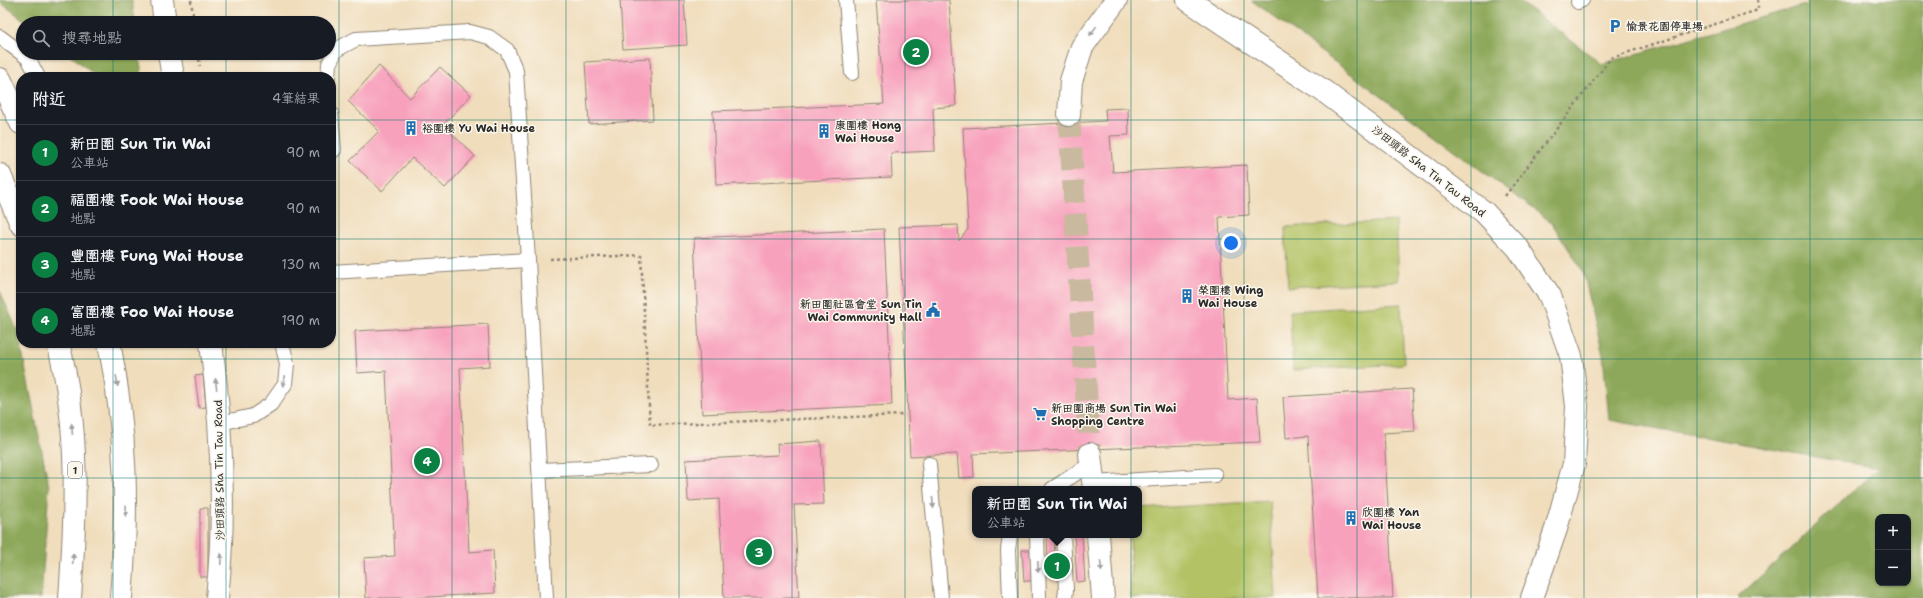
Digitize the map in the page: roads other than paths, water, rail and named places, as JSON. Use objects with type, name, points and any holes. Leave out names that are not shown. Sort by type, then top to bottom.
[{"type":"main road","points":[[162,0],[164,16]]},
{"type":"main road","points":[[1069,115],[1071,81],[1082,47],[1116,0]]},
{"type":"main road","name":"沙田頭路 Sha Tin Tau Road","points":[[1188,0],[1325,92],[1484,212],[1518,248],[1550,296],[1571,356],[1577,406],[1574,464],[1556,529],[1532,598]]},
{"type":"main road","points":[[170,60],[172,72]]},
{"type":"main road","points":[[0,79],[16,113]]},
{"type":"main road","points":[[0,175],[16,212]]},
{"type":"main road","name":"1","points":[[59,348],[71,414],[75,467],[75,515],[70,598]]},
{"type":"main road","points":[[111,348],[125,457],[126,502],[121,598]]},
{"type":"main road","name":"沙田頭路 Sha Tin Tau Road","points":[[212,348],[220,423],[222,516],[221,561],[217,598]]},
{"type":"main road","points":[[1098,538],[1103,598]]},
{"type":"lane","points":[[846,0],[852,73]]},
{"type":"lane","points":[[336,50],[356,39],[470,32],[489,37],[507,50],[516,71],[540,470],[546,598]]},
{"type":"lane","points":[[0,37],[16,49]]},
{"type":"lane","points":[[29,60],[35,72]]},
{"type":"lane","points":[[328,72],[331,60]]},
{"type":"lane","points":[[336,272],[528,260]]},
{"type":"lane","points":[[220,423],[253,416],[271,404],[285,384],[287,364],[283,348]]},
{"type":"lane","points":[[930,464],[941,598]]},
{"type":"lane","points":[[540,470],[651,465]]},
{"type":"lane","points":[[1059,486],[1093,472],[1216,475]]},
{"type":"lane","points":[[1010,538],[1008,550],[1010,598]]},
{"type":"lane","points":[[1037,538],[1039,598]]},
{"type":"lane","points":[[1063,538],[1066,590],[1065,598]]},
{"type":"tunnel","points":[[1069,115],[1090,454]]},
{"type":"place","name":"愉景花園停車場","points":[[1615,26]]},
{"type":"place","name":"福圍樓 Fook Wai House","points":[[916,52]]},
{"type":"place","name":"裕圍樓 Yu Wai House","points":[[411,128]]},
{"type":"place","name":"康圍樓 Hong Wai House","points":[[824,131]]},
{"type":"place","name":"榮圍樓 Wing Wai House","points":[[1187,296]]},
{"type":"place","name":"新田圍社區會堂 Sun Tin Wai Community Hall","points":[[933,310]]},
{"type":"place","name":"新田圍商場 Sun Tin Wai Shopping Centre","points":[[1040,414]]},
{"type":"place","name":"富圍樓 Foo Wai House","points":[[427,461]]},
{"type":"place","name":"欣圍樓 Yan Wai House","points":[[1351,518]]},
{"type":"place","name":"豐圍樓 Fung Wai House","points":[[759,552]]},
{"type":"place","name":"新田圍 Sun Tin Wai","points":[[1057,566]]}]
